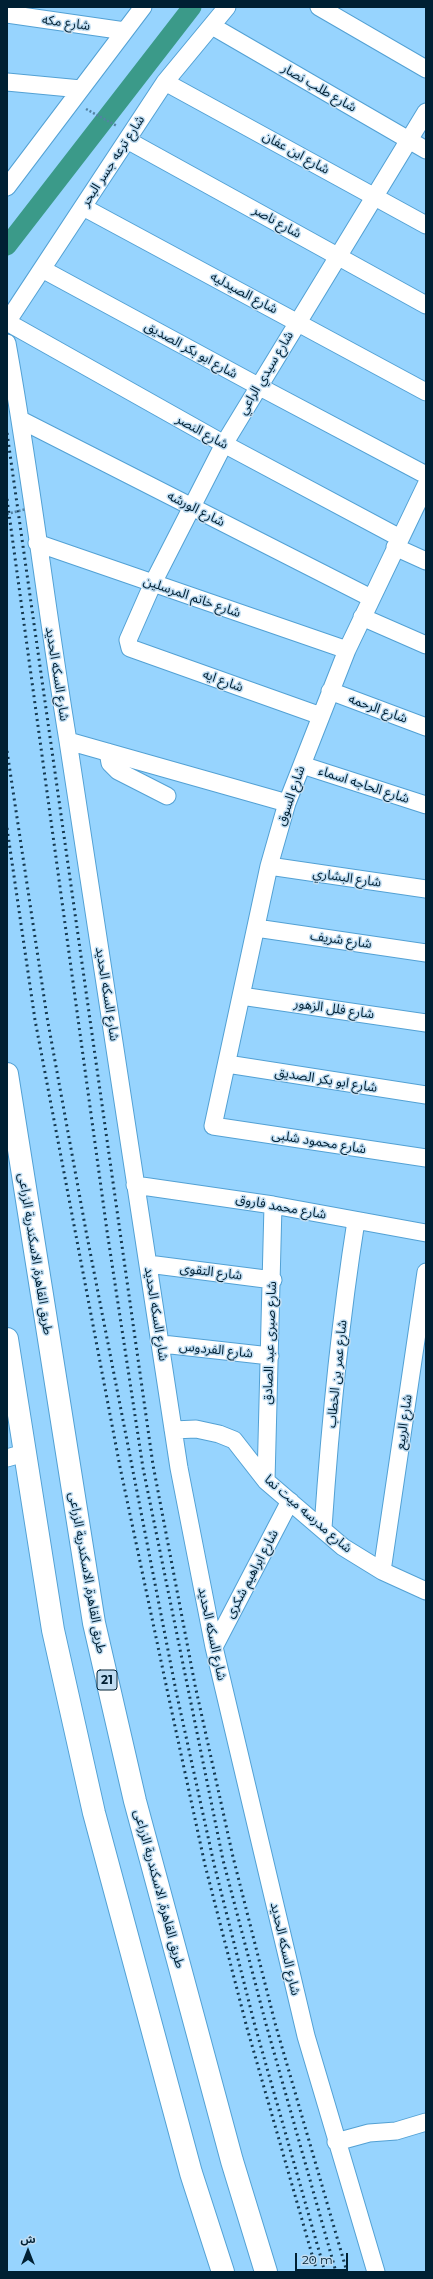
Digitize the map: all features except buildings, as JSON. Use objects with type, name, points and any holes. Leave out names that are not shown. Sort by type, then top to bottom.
[{"type":"highway","name":"طريق القاهرة, الاسكندرية الزراعى","points":[[7,1074],[94,1623],[135,1801],[232,2161],[266,2272]]},
{"type":"highway","points":[[8,1346],[16,1456],[94,1813],[191,2173],[222,2272]]},
{"type":"street","points":[[7,187],[143,7]]},
{"type":"street","name":"شارع ترعه جسر البحر","points":[[7,322],[165,82],[227,7]]},
{"type":"street","points":[[319,7],[426,69]]},
{"type":"street","name":"شارع مكه","points":[[7,14],[124,31]]},
{"type":"street","name":"شارع طلب نصار","points":[[212,26],[426,150]]},
{"type":"street","points":[[7,82],[81,89]]},
{"type":"street","name":"شارع ابن عفان","points":[[165,82],[426,225]]},
{"type":"street","name":"شارع سيدي الراعي","points":[[127,644],[153,583],[224,444],[373,196],[426,112]]},
{"type":"street","name":"شارع ناصر","points":[[127,140],[426,305]]},
{"type":"street","name":"شارع الصيدليه","points":[[83,207],[297,321],[426,392]]},
{"type":"street","name":"شارع ابو بكر الصديق","points":[[42,269],[258,386],[426,474]]},
{"type":"street","name":"شارع النصر","points":[[7,322],[398,542],[426,561]]},
{"type":"street","name":"شارع السكه الحديد","points":[[7,342],[21,420],[37,543],[135,1185],[162,1344],[173,1430],[214,1648],[306,2036],[336,2142],[376,2272]]},
{"type":"street","name":"شارع الورشه","points":[[21,420],[371,598]]},
{"type":"street","name":"شارع السوق","points":[[213,1126],[269,866],[287,803],[347,650],[426,485]]},
{"type":"street","name":"شارع خاتم المرسلين","points":[[37,543],[347,650]]},
{"type":"street","points":[[362,617],[426,645]]},
{"type":"street","name":"شارع ايه","points":[[127,644],[130,648],[321,716]]},
{"type":"street","name":"شارع الرحمه","points":[[330,691],[426,727]]},
{"type":"street","points":[[68,741],[287,803]]},
{"type":"street","points":[[108,752],[110,763],[118,771],[168,796]]},
{"type":"street","name":"شارع الحاجه اسماء","points":[[302,765],[426,805]]},
{"type":"street","name":"شارع البشاري","points":[[269,866],[426,889]]},
{"type":"street","name":"شارع شريف","points":[[256,928],[426,953]]},
{"type":"street","name":"شارع فلل الزهور","points":[[242,996],[426,1022]]},
{"type":"street","name":"شارع ابو بكر الصديق","points":[[227,1064],[426,1095]]},
{"type":"street","name":"شارع محمود شلبى","points":[[213,1126],[426,1158]]},
{"type":"street","name":"شارع محمد فاروق","points":[[135,1185],[273,1205],[426,1233]]},
{"type":"street","name":"شارع صبرى عبد الصادق","points":[[266,1481],[273,1280],[273,1205]]},
{"type":"street","name":"شارع عمر بن الخطاب","points":[[323,1528],[328,1462],[346,1290],[356,1220]]},
{"type":"street","name":"شارع التقوى","points":[[148,1264],[273,1280]]},
{"type":"street","name":"شارع الربيع","points":[[382,1572],[426,1272]]},
{"type":"street","name":"شارع الفردوس","points":[[162,1344],[270,1356]]},
{"type":"street","name":"شارع مدرسه ميت نما","points":[[173,1430],[196,1429],[219,1434],[234,1440],[266,1481],[323,1528],[343,1547],[382,1572],[426,1591]]},
{"type":"street","name":"شارع ابراهيم شكرى","points":[[214,1648],[290,1501]]},
{"type":"street","points":[[336,2142],[369,2133],[396,2131],[426,2122]]},
{"type":"path","points":[[84,108],[114,124]]},
{"type":"path","points":[[7,514],[26,509]]},
{"type":"waterway","points":[[7,246],[192,7]]},
{"type":"railway","points":[[7,433],[153,1465],[195,1685],[233,1857],[275,2023],[347,2272]]},
{"type":"railway","points":[[7,499],[107,1231],[143,1468],[223,1860],[266,2024],[336,2272]]},
{"type":"railway","points":[[7,751],[47,1017],[86,1231],[176,1691],[214,1864],[255,2026],[325,2272]]},
{"type":"railway","points":[[7,828],[35,1020],[120,1467],[168,1694],[205,1865],[247,2028],[317,2272]]}]
